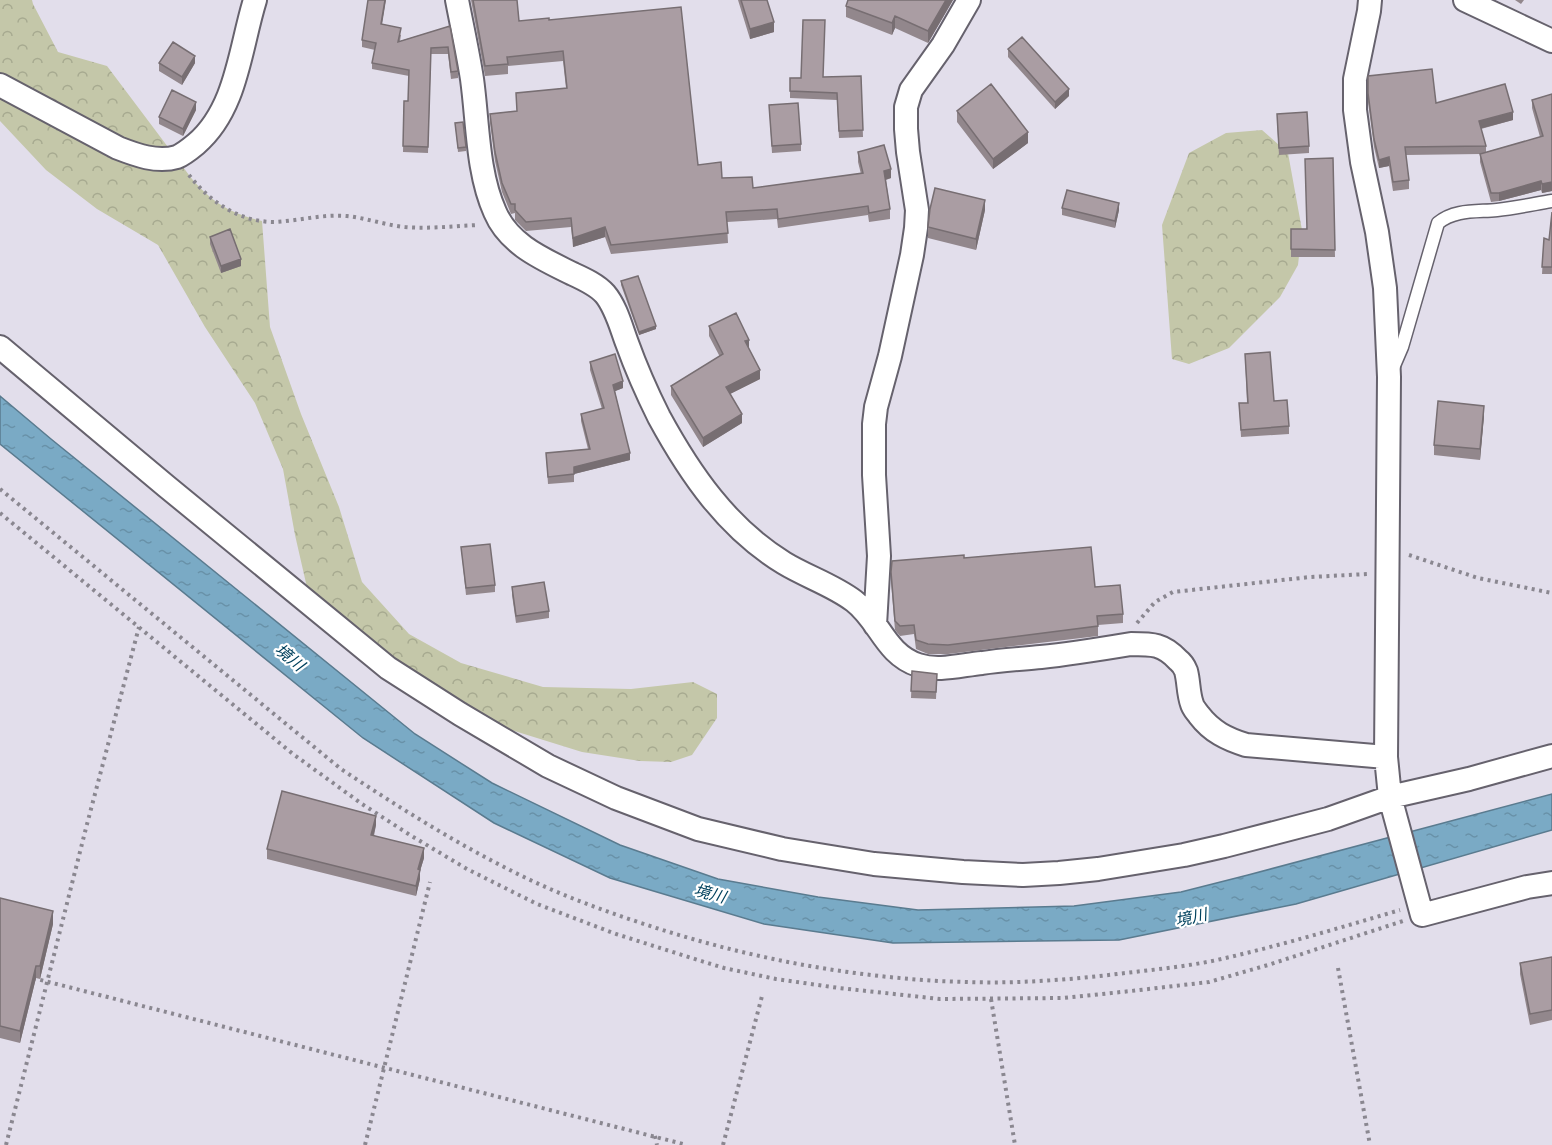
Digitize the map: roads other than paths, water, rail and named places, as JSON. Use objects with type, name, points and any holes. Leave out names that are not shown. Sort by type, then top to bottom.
[{"type":"street","points":[[0,85],[118,148],[138,156],[155,159],[175,157],[186,153],[206,135],[228,98],[255,0]]},
{"type":"street","points":[[457,0],[472,78],[480,153],[486,184],[496,215],[512,237],[532,254],[579,276],[605,294],[613,307],[651,401],[674,444],[699,483],[725,515],[767,552],[857,603],[884,635],[893,650],[905,660],[921,666],[956,667],[1131,644],[1146,644],[1164,648],[1183,665],[1192,705],[1214,731],[1229,739],[1246,745],[1386,757]]},
{"type":"street","points":[[875,625],[879,556],[874,475],[875,415],[912,255],[916,228],[917,210],[908,152],[906,107],[910,90],[943,45],[969,0]]},
{"type":"street","points":[[1370,0],[1355,79],[1355,110],[1385,288],[1389,377],[1386,757],[1392,802],[1420,907],[1552,883]]},
{"type":"street","points":[[1465,0],[1552,41]]},
{"type":"street","points":[[0,347],[388,668],[548,766],[616,798],[698,829],[782,849],[874,864],[1023,875],[1098,868],[1184,855],[1392,802],[1552,756]]},
{"type":"lane","points":[[1389,377],[1402,346],[1423,281],[1438,222],[1446,216],[1552,201]]},
{"type":"water","name":"境川","points":[[0,396],[415,734],[492,783],[620,845],[718,879],[818,897],[918,910],[1074,906],[1181,892],[1552,794],[1552,830],[1296,904],[1119,940],[893,943],[764,924],[610,878],[494,823],[363,738],[0,444]]}]
